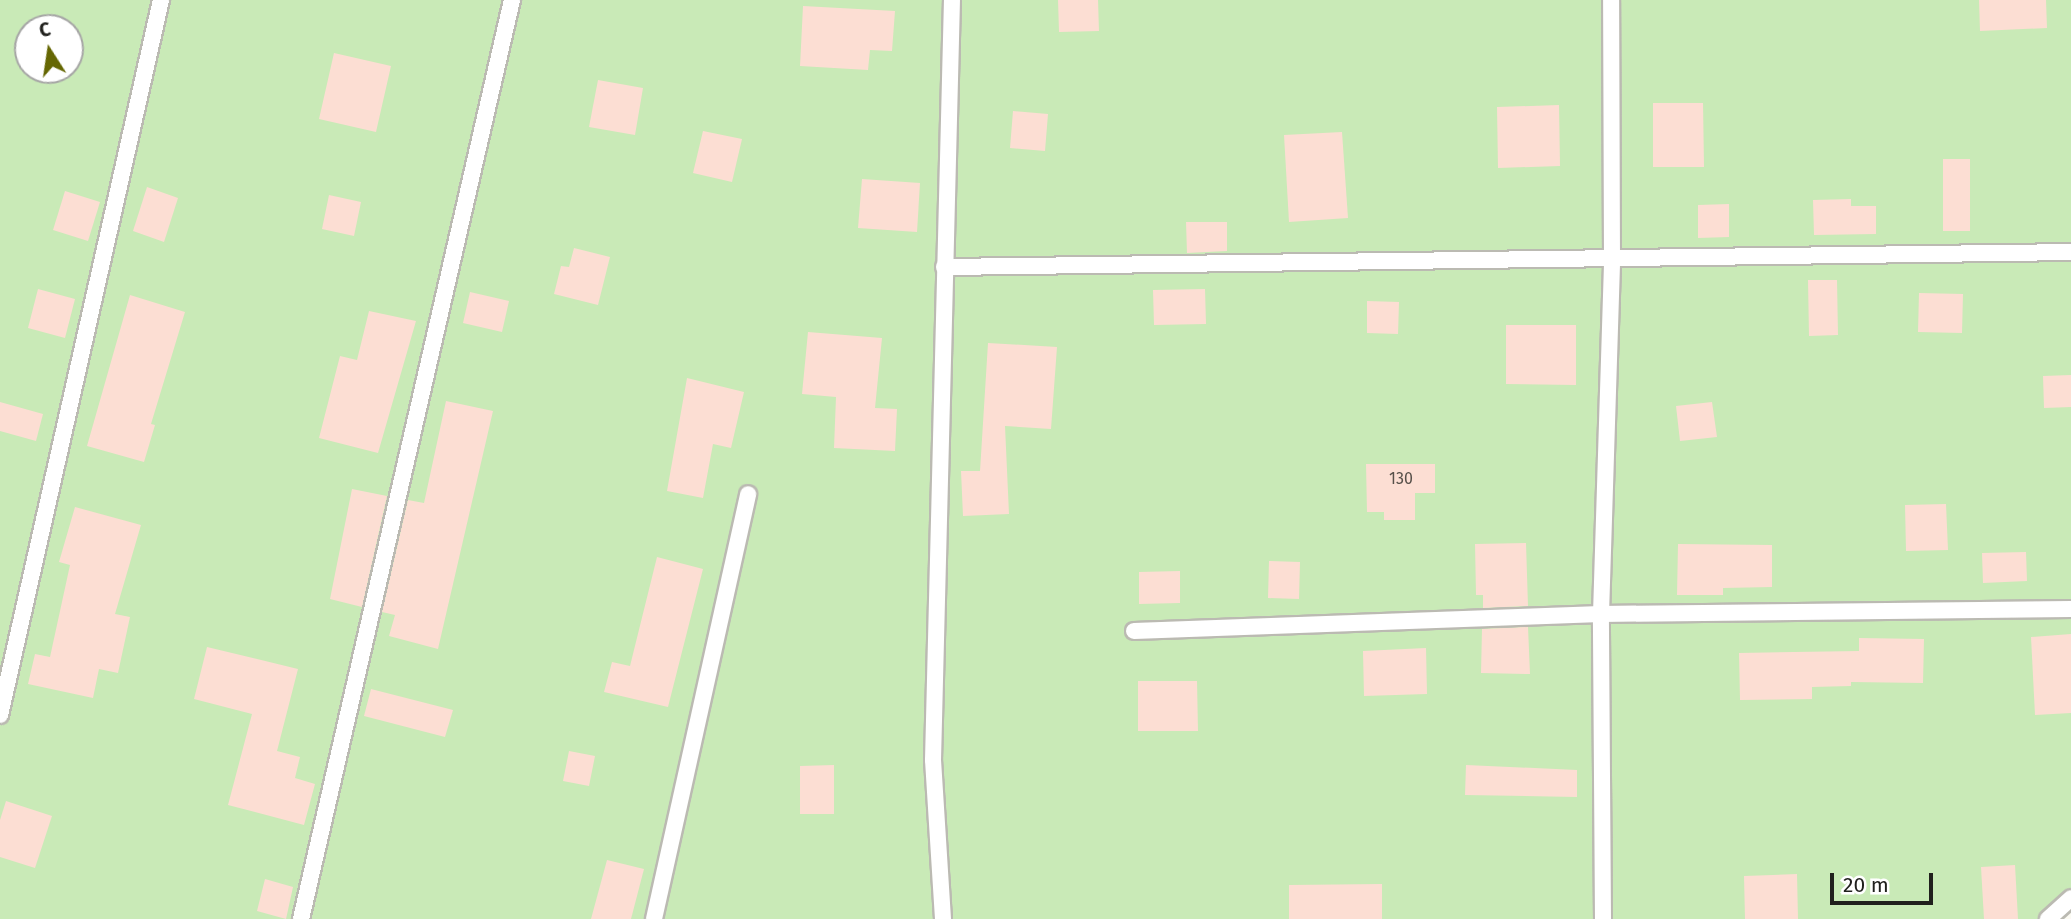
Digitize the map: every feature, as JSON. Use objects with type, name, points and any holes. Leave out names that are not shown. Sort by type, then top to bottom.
[{"type":"lane","points":[[0,715],[161,0]]},
{"type":"lane","points":[[301,919],[512,0]]},
{"type":"lane","points":[[943,919],[933,760],[952,0]]},
{"type":"lane","points":[[1603,919],[1601,614],[1612,259],[1611,0]]},
{"type":"lane","points":[[944,267],[2071,252]]},
{"type":"lane","points":[[654,919],[748,494]]},
{"type":"lane","points":[[1134,631],[1601,614],[2071,609]]},
{"type":"lane","points":[[2048,919],[2071,898]]},
{"type":"green space","points":[[0,0],[2071,0],[2071,900],[2048,919],[0,919]]},
{"type":"building","points":[[1058,0],[1098,0],[1099,31],[1059,32]]},
{"type":"building","points":[[1979,0],[2046,0],[2047,28],[1980,31]]},
{"type":"building","points":[[803,6],[895,11],[892,51],[870,50],[868,70],[800,66]]},
{"type":"building","points":[[334,53],[391,66],[376,132],[319,119]]},
{"type":"building","points":[[598,80],[643,88],[635,135],[589,127]]},
{"type":"building","points":[[1653,103],[1703,103],[1704,167],[1653,167]]},
{"type":"building","points":[[1559,105],[1560,166],[1498,168],[1497,107]]},
{"type":"building","points":[[1013,111],[1048,114],[1045,151],[1010,148]]},
{"type":"building","points":[[703,131],[742,139],[732,182],[693,173]]},
{"type":"building","points":[[1342,132],[1348,218],[1289,222],[1284,135]]},
{"type":"building","points":[[1943,159],[1970,159],[1970,231],[1943,231]]},
{"type":"building","points":[[862,179],[920,183],[917,232],[858,228]]},
{"type":"building","points":[[147,187],[178,198],[164,242],[133,231]]},
{"type":"building","points":[[65,191],[100,202],[88,241],[53,230]]},
{"type":"building","points":[[329,195],[361,202],[354,236],[322,229]]},
{"type":"building","points":[[1851,199],[1851,206],[1876,206],[1876,234],[1814,235],[1813,200]]},
{"type":"building","points":[[1729,204],[1729,237],[1698,238],[1698,205]]},
{"type":"building","points":[[1186,222],[1227,222],[1227,251],[1187,253]]},
{"type":"building","points":[[574,248],[610,257],[598,305],[554,294],[561,266],[569,267]]},
{"type":"building","points":[[1808,280],[1837,280],[1838,335],[1809,336]]},
{"type":"building","points":[[38,289],[75,299],[65,338],[28,328]]},
{"type":"building","points":[[1205,289],[1206,324],[1154,325],[1153,290]]},
{"type":"building","points":[[470,292],[509,301],[502,332],[463,323]]},
{"type":"building","points":[[1919,293],[1963,294],[1962,333],[1918,332]]},
{"type":"building","points":[[130,295],[185,312],[151,424],[155,425],[144,462],[87,446]]},
{"type":"building","points":[[1367,301],[1399,302],[1398,334],[1367,333]]},
{"type":"building","points":[[369,311],[416,321],[378,453],[319,438],[340,356],[357,360]]},
{"type":"building","points":[[1506,325],[1576,325],[1576,385],[1506,384]]},
{"type":"building","points":[[808,332],[882,338],[875,408],[897,409],[895,451],[834,448],[836,397],[802,394]]},
{"type":"building","points":[[988,343],[1057,347],[1051,429],[1005,426],[1009,514],[963,516],[961,471],[980,471]]},
{"type":"building","points":[[2071,375],[2071,407],[2044,408],[2043,376]]},
{"type":"building","points":[[687,378],[744,392],[731,448],[713,444],[703,498],[667,491]]},
{"type":"building","points":[[446,401],[493,411],[438,649],[389,636],[395,615],[382,612],[408,500],[424,503]]},
{"type":"building","points":[[0,402],[43,414],[36,441],[0,431]]},
{"type":"building","points":[[1712,402],[1717,437],[1680,441],[1676,406]]},
{"type":"building","points":[[1366,464],[1435,464],[1435,493],[1415,493],[1415,520],[1384,520],[1384,512],[1367,512]]},
{"type":"building","points":[[352,489],[387,496],[362,607],[330,599]]},
{"type":"building","points":[[1946,504],[1948,550],[1906,551],[1905,505]]},
{"type":"building","points":[[75,507],[141,525],[115,614],[130,617],[118,673],[99,669],[93,698],[28,684],[35,654],[50,657],[70,565],[59,562]]},
{"type":"building","points":[[1526,543],[1528,606],[1483,608],[1483,595],[1476,595],[1475,544]]},
{"type":"building","points":[[1678,544],[1772,545],[1772,587],[1723,588],[1723,595],[1677,595]]},
{"type":"building","points":[[2026,552],[2027,581],[1983,583],[1982,553]]},
{"type":"building","points":[[657,557],[703,569],[668,707],[604,692],[612,662],[630,666]]},
{"type":"building","points":[[1269,561],[1300,562],[1299,599],[1268,598]]},
{"type":"building","points":[[1180,571],[1180,603],[1139,604],[1139,572]]},
{"type":"building","points":[[1528,627],[1530,674],[1481,673],[1482,629]]},
{"type":"building","points":[[2071,634],[2071,713],[2035,715],[2031,637]]},
{"type":"building","points":[[1859,638],[1924,639],[1923,683],[1851,682],[1851,686],[1812,687],[1812,699],[1740,700],[1739,653],[1859,651]]},
{"type":"building","points":[[207,647],[298,669],[277,751],[300,757],[295,778],[315,784],[304,825],[228,805],[252,714],[194,699]]},
{"type":"building","points":[[1426,648],[1427,694],[1364,696],[1363,651]]},
{"type":"building","points":[[1138,681],[1197,681],[1198,731],[1138,731]]},
{"type":"building","points":[[371,689],[453,710],[445,737],[364,716]]},
{"type":"building","points":[[569,751],[595,756],[589,786],[563,781]]},
{"type":"building","points":[[834,765],[834,814],[800,814],[800,766]]},
{"type":"building","points":[[1466,765],[1577,770],[1577,797],[1465,795]]},
{"type":"building","points":[[6,801],[52,816],[35,868],[0,857],[0,820]]},
{"type":"building","points":[[607,860],[644,869],[631,919],[591,919]]},
{"type":"building","points":[[2015,865],[2018,919],[1984,919],[1981,867]]},
{"type":"building","points":[[1797,874],[1798,919],[1745,919],[1744,876]]},
{"type":"building","points":[[265,879],[293,887],[286,919],[257,911]]},
{"type":"building","points":[[1382,884],[1382,919],[1289,919],[1289,885]]}]
